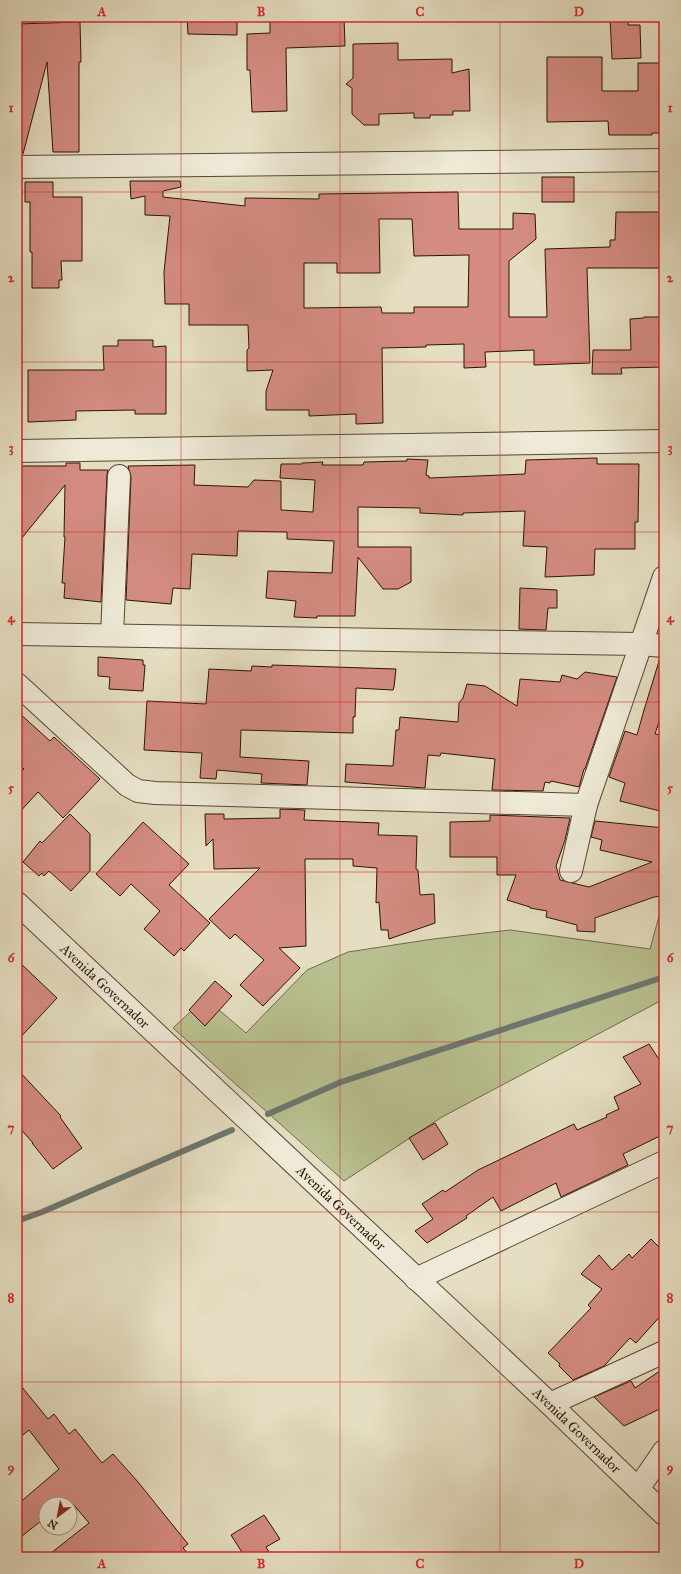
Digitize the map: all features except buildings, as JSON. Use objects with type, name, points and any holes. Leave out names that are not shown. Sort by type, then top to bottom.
[{"type":"street","points":[[17,167],[664,160]]},
{"type":"street","points":[[17,451],[664,441]]},
{"type":"street","points":[[112,635],[119,476]]},
{"type":"street","points":[[571,871],[586,805],[664,577]]},
{"type":"street","points":[[17,634],[640,644],[664,646]]},
{"type":"street","points":[[17,684],[127,785],[138,791],[155,794],[586,805]]},
{"type":"street","name":"Avenida Governador","points":[[19,909],[416,1278],[664,1514]]},
{"type":"street","points":[[416,1278],[664,1162]]},
{"type":"street","points":[[550,1404],[664,1352]]},
{"type":"street","points":[[638,1489],[664,1451]]},
{"type":"green space","points":[[664,898],[664,999],[442,1117],[344,1181],[173,1028],[205,998],[246,1033],[307,970],[348,952],[433,939],[510,930],[650,949]]},
{"type":"waterway","points":[[268,1114],[341,1082],[664,977]]},
{"type":"waterway","points":[[17,1221],[42,1212],[232,1130]]}]
